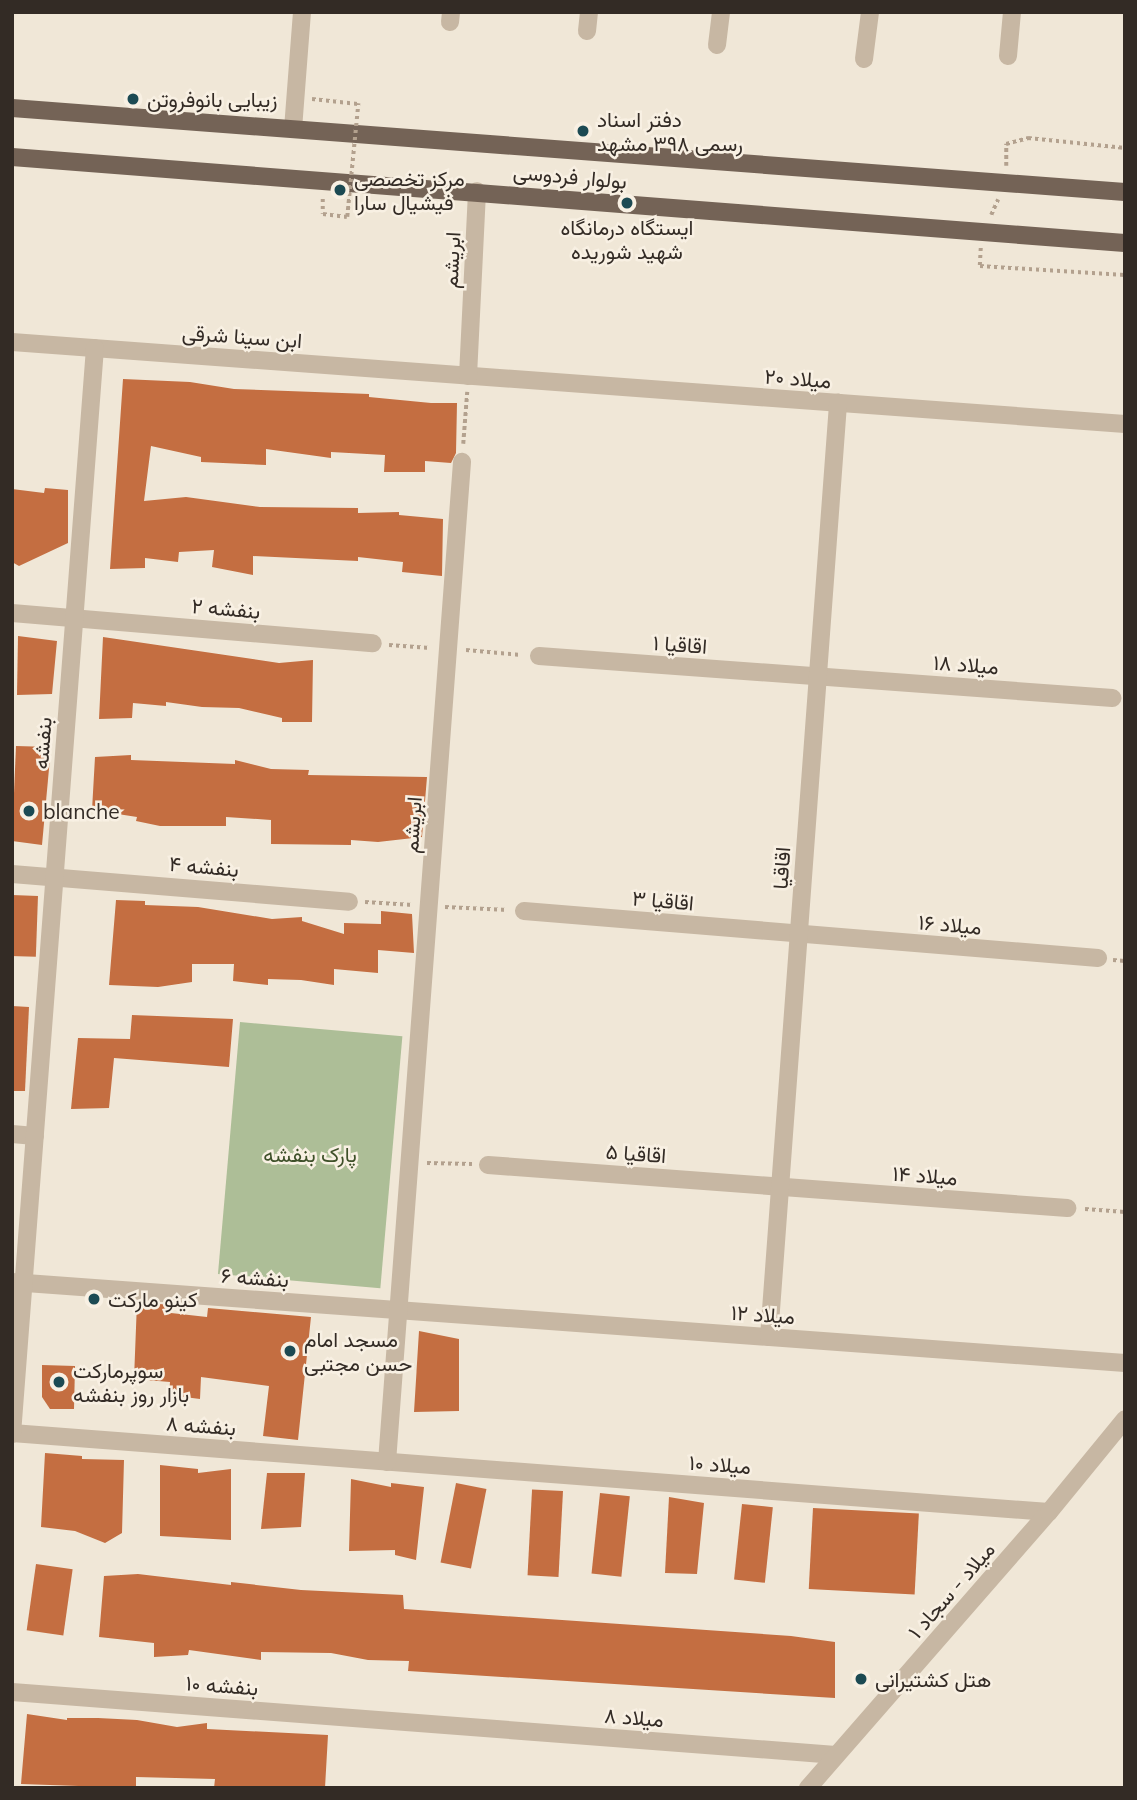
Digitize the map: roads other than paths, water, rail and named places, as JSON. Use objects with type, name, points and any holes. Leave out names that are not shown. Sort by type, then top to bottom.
[{"type":"main road","name":"بولوار فردوسی","points":[[12,108],[1125,191]]},
{"type":"main road","name":"بولوار فردوسی","points":[[12,157],[1125,243]]},
{"type":"street","points":[[293,129],[302,12]]},
{"type":"street","points":[[587,31],[589,12]]},
{"type":"street","points":[[717,45],[721,12]]},
{"type":"street","points":[[864,59],[870,12]]},
{"type":"street","points":[[1007,56],[1012,12]]},
{"type":"street","name":"ابریشم","points":[[468,376],[477,191]]},
{"type":"street","name":"ابن سینا شرقی","points":[[12,342],[468,376]]},
{"type":"street","name":"بنفشه","points":[[12,1433],[18,1282],[35,1136],[95,348]]},
{"type":"street","name":"میلاد ۲۰","points":[[468,376],[1125,425]]},
{"type":"street","name":"اقاقیا","points":[[769,1337],[838,403]]},
{"type":"street","name":"ابریشم","points":[[387,1462],[462,462]]},
{"type":"street","name":"بنفشه ۲","points":[[12,613],[373,643]]},
{"type":"street","name":"اقاقیا ۱","points":[[539,656],[818,677]]},
{"type":"street","name":"میلاد ۱۸","points":[[818,677],[1112,698]]},
{"type":"street","name":"بنفشه ۴","points":[[12,874],[349,902]]},
{"type":"street","name":"اقاقیا ۳","points":[[524,911],[799,934]]},
{"type":"street","name":"میلاد ۱۶","points":[[799,934],[1098,958]]},
{"type":"street","points":[[12,1134],[35,1136]]},
{"type":"street","name":"اقاقیا ۵","points":[[488,1165],[780,1187]]},
{"type":"street","name":"میلاد ۱۴","points":[[780,1187],[1067,1208]]},
{"type":"street","name":"بنفشه ۶","points":[[18,1282],[398,1310]]},
{"type":"street","name":"میلاد ۱۲","points":[[398,1310],[1125,1363]]},
{"type":"street","name":"میلاد - سجاد ۱","points":[[808,1788],[1049,1512],[1125,1419]]},
{"type":"street","name":"بنفشه ۸","points":[[12,1433],[387,1462]]},
{"type":"street","name":"میلاد ۱۰","points":[[387,1462],[1049,1512]]},
{"type":"street","name":"بنفشه ۱۰","points":[[12,1692],[428,1724]]},
{"type":"street","name":"میلاد ۸","points":[[428,1724],[836,1755]]},
{"type":"place","name":"زیبایی بانوفروتن","points":[[133,99]]},
{"type":"place","name":"دفتر اسناد رسمی ۳۹۸ مشهد","points":[[583,131]]},
{"type":"place","name":"مرکز تخصصی فیشیال سارا","points":[[340,190]]},
{"type":"place","name":"ایستگاه درمانگاه شهید شوریده","points":[[627,203]]},
{"type":"place","name":"blanche","points":[[29,811]]},
{"type":"place","name":"کینو مارکت","points":[[94,1299]]},
{"type":"place","name":"مسجد امام حسن مجتبی","points":[[290,1351]]},
{"type":"place","name":"سوپرمارکت بازار روز بنفشه","points":[[59,1382]]},
{"type":"place","name":"هتل کشتیرانی","points":[[861,1679]]},
{"type":"park label","name":"پارک بنفشه","points":[[310,1154]]}]
